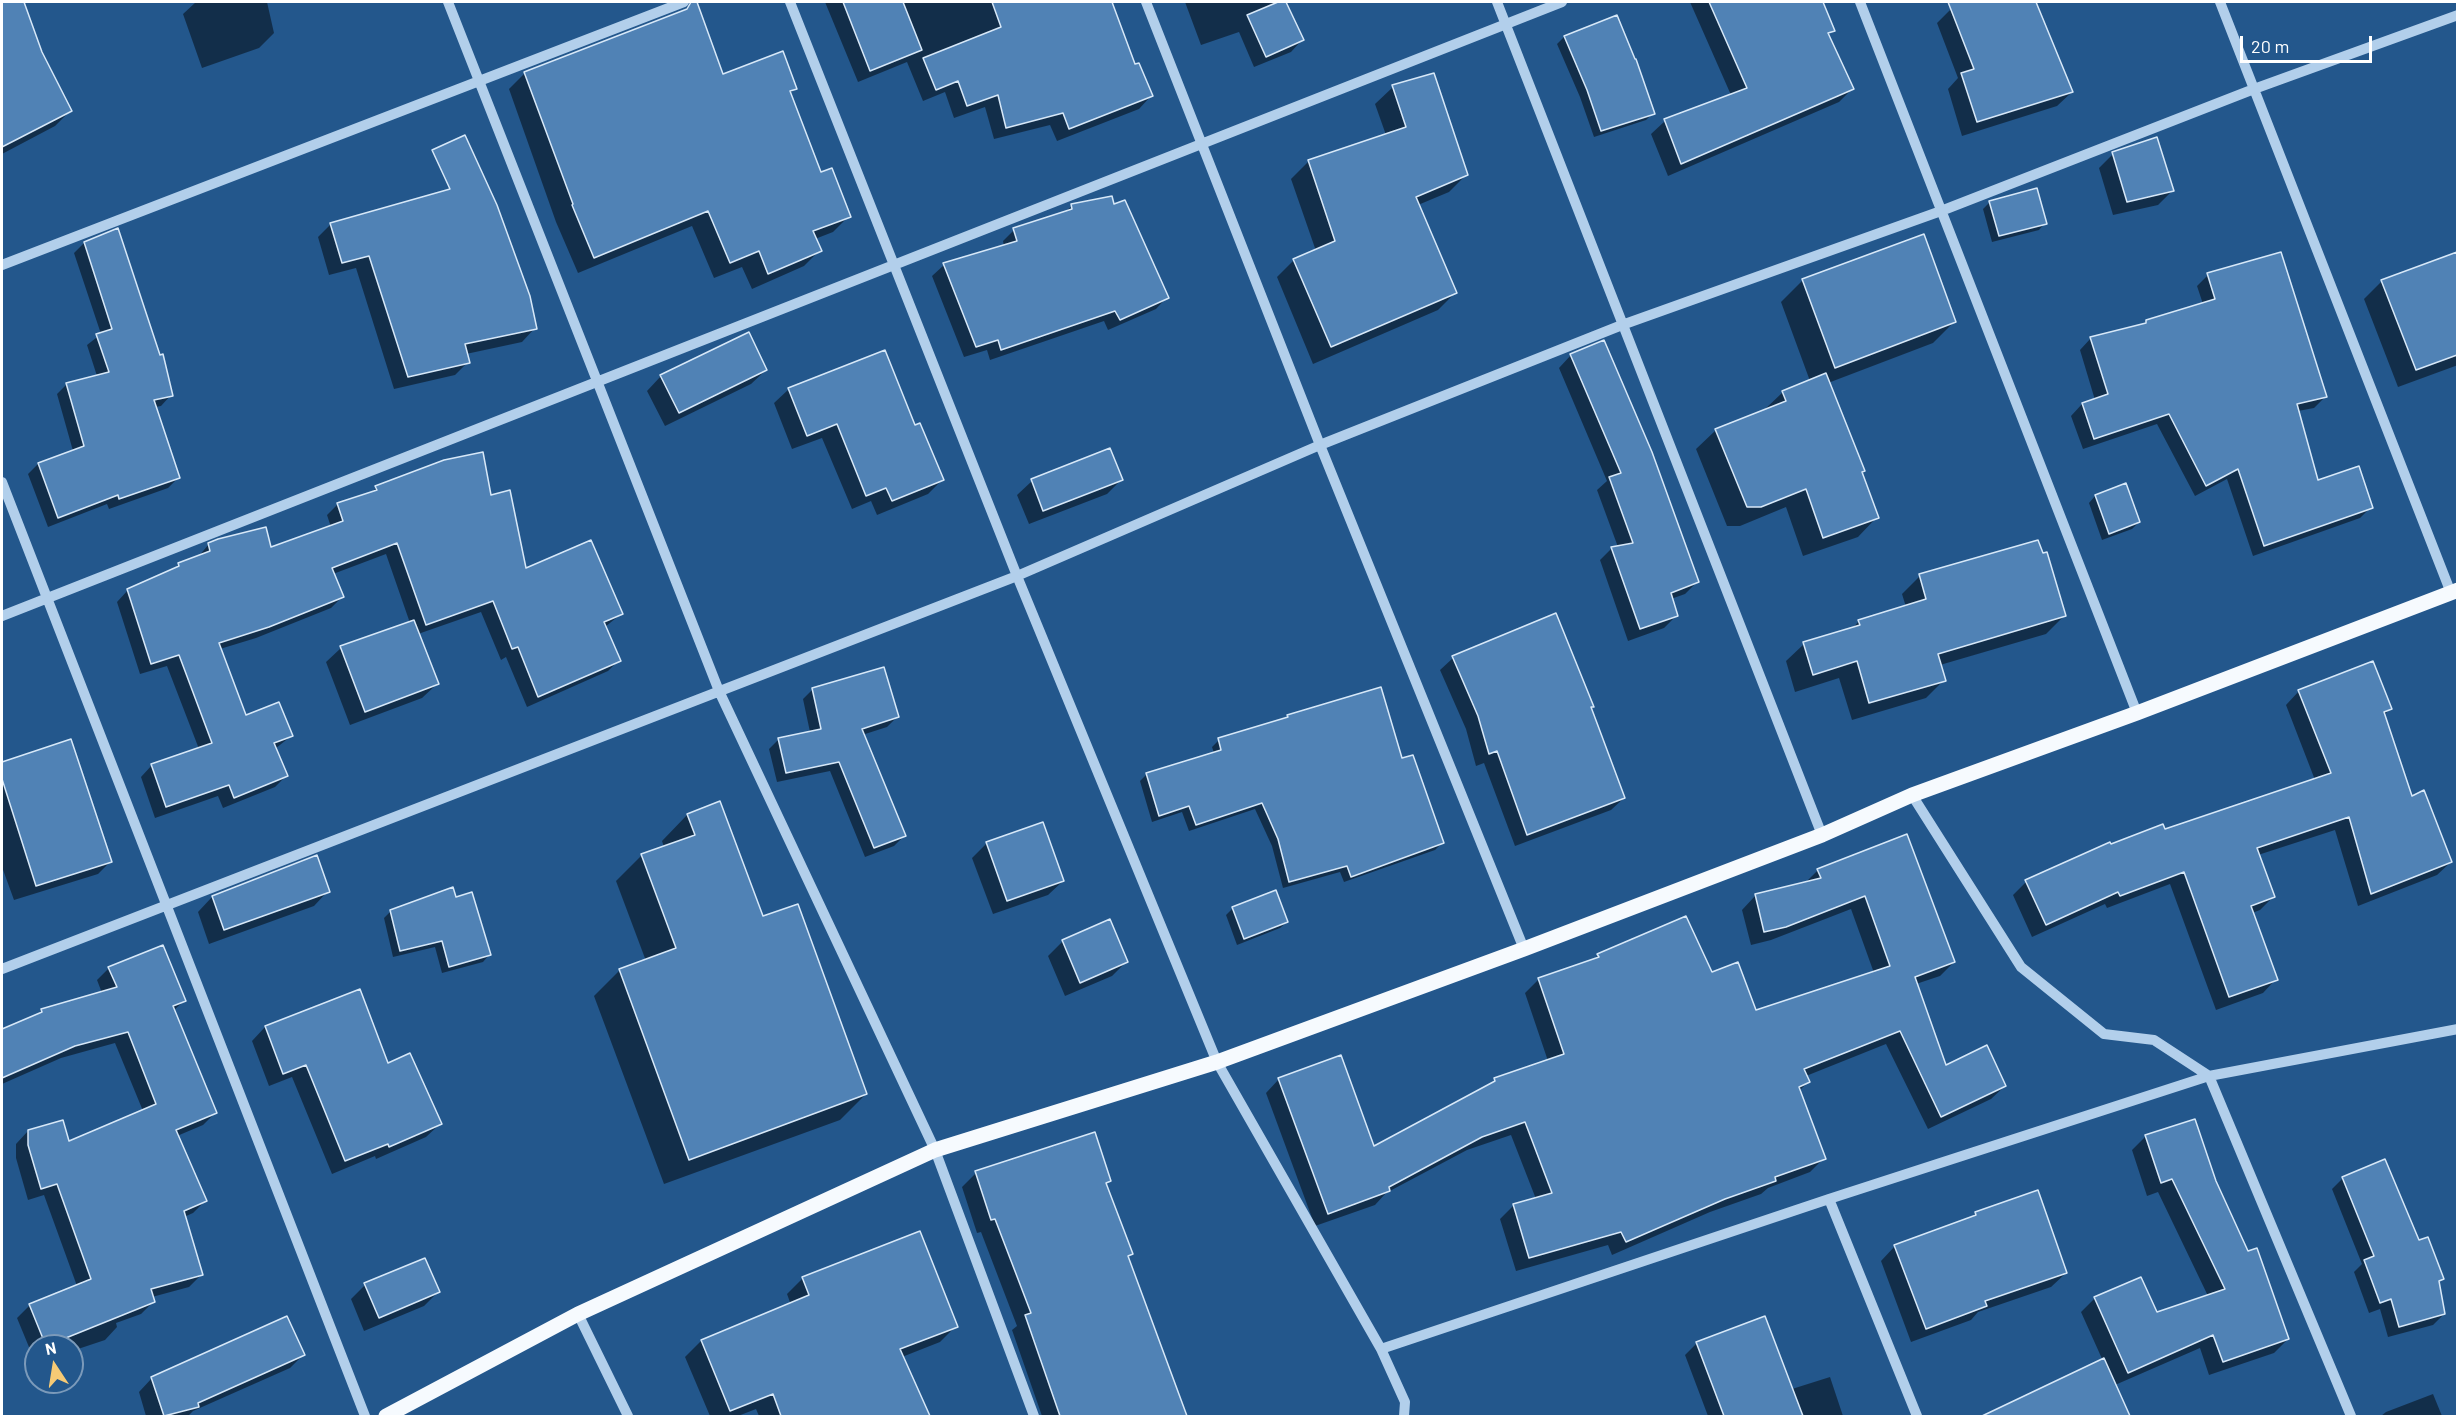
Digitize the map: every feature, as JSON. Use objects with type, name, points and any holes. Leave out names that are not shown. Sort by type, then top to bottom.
[{"type":"main road","points":[[386,1416],[578,1314],[935,1150],[1217,1062],[1524,950],[1822,835],[1912,795],[2137,713],[2454,591]]},
{"type":"street","points":[[448,2],[719,691],[935,1150],[1034,1416]]},
{"type":"street","points":[[2,265],[684,2]]},
{"type":"street","points":[[790,2],[1017,576],[1217,1062],[1381,1349],[1405,1402],[1404,1416]]},
{"type":"street","points":[[1146,2],[1320,445],[1524,950]]},
{"type":"street","points":[[1497,2],[1822,835]]},
{"type":"street","points":[[2,616],[1562,2]]},
{"type":"street","points":[[1860,2],[2137,713]]},
{"type":"street","points":[[2220,2],[2454,591]]},
{"type":"street","points":[[2,969],[1017,576],[1320,445],[1622,325],[1941,211],[2254,89],[2457,15]]},
{"type":"street","points":[[2,482],[365,1416]]},
{"type":"street","points":[[1912,795],[2021,967],[2104,1035],[2154,1040],[2209,1077],[2350,1416]]},
{"type":"street","points":[[1381,1349],[1829,1199],[2209,1077],[2457,1029]]},
{"type":"street","points":[[1829,1199],[1917,1416]]},
{"type":"street","points":[[578,1314],[628,1416]]},
{"type":"building","points":[[2,2],[24,2],[42,52],[72,111],[2,147]]},
{"type":"building","points":[[691,2],[697,2],[723,74],[783,51],[797,89],[790,91],[821,172],[832,168],[851,217],[813,231],[822,251],[768,274],[759,251],[730,263],[708,211],[594,258],[572,205],[524,72],[687,9]]},
{"type":"building","points":[[843,2],[903,2],[922,50],[870,71]]},
{"type":"building","points":[[992,2],[1112,2],[1135,64],[1139,63],[1153,96],[1069,129],[1063,113],[1006,128],[998,95],[967,106],[958,81],[936,90],[923,58],[1001,27]]},
{"type":"building","points":[[1278,2],[1286,2],[1304,40],[1266,57],[1247,15]]},
{"type":"building","points":[[1709,2],[1823,2],[1835,31],[1828,33],[1854,89],[1681,164],[1664,119],[1747,88]]},
{"type":"building","points":[[1948,2],[2036,2],[2073,92],[1977,122],[1961,73],[1974,69]]},
{"type":"building","points":[[1617,15],[1636,59],[1655,114],[1601,131],[1587,90],[1564,36]]},
{"type":"building","points":[[1434,73],[1468,175],[1416,197],[1457,293],[1331,347],[1293,259],[1335,241],[1308,160],[1406,127],[1392,85]]},
{"type":"building","points":[[465,135],[497,205],[530,296],[537,329],[465,344],[470,363],[408,377],[369,256],[342,263],[330,223],[450,189],[432,150]]},
{"type":"building","points":[[2157,137],[2174,191],[2127,202],[2112,152]]},
{"type":"building","points":[[2037,188],[2047,224],[1999,236],[1989,201]]},
{"type":"building","points":[[1112,196],[1114,204],[1125,200],[1169,298],[1120,320],[1115,311],[1001,350],[998,340],[976,347],[943,263],[1017,241],[1013,228],[1072,209],[1071,204]]},
{"type":"building","points":[[118,228],[160,355],[163,354],[173,396],[154,400],[180,478],[119,499],[118,495],[58,518],[38,463],[84,446],[66,383],[109,372],[96,334],[112,329],[84,242]]},
{"type":"building","points":[[1924,234],[1956,322],[1835,368],[1802,279]]},
{"type":"building","points":[[2281,252],[2327,397],[2297,404],[2318,480],[2359,466],[2373,508],[2264,546],[2238,469],[2206,486],[2169,414],[2094,439],[2082,403],[2108,394],[2090,337],[2146,323],[2146,320],[2215,299],[2207,273]]},
{"type":"building","points":[[2457,252],[2457,355],[2416,370],[2381,280]]},
{"type":"building","points":[[749,332],[767,370],[679,413],[660,375]]},
{"type":"building","points":[[1604,340],[1652,452],[1699,582],[1671,593],[1678,616],[1640,629],[1611,547],[1633,543],[1609,477],[1621,473],[1570,354]]},
{"type":"building","points":[[885,350],[915,425],[920,423],[944,480],[892,501],[886,488],[866,496],[837,424],[807,436],[788,388]]},
{"type":"building","points":[[1826,373],[1865,471],[1862,472],[1879,518],[1823,538],[1806,489],[1761,507],[1747,507],[1715,429],[1786,401],[1782,391]]},
{"type":"building","points":[[1110,448],[1123,480],[1043,511],[1031,479]]},
{"type":"building","points":[[483,452],[491,495],[510,490],[526,568],[591,540],[623,614],[604,622],[621,661],[538,697],[518,647],[512,649],[493,601],[426,625],[397,543],[332,568],[344,597],[269,627],[219,643],[246,715],[279,702],[293,736],[274,743],[288,776],[234,798],[229,785],[166,807],[151,764],[212,743],[179,655],[151,664],[127,589],[179,566],[178,563],[210,551],[208,543],[218,539],[266,527],[271,547],[343,521],[337,503],[377,490],[375,486],[444,460]]},
{"type":"building","points":[[2126,483],[2140,522],[2109,534],[2095,495]]},
{"type":"building","points":[[2038,540],[2043,553],[2047,552],[2066,616],[1938,654],[1946,681],[1869,703],[1857,661],[1813,675],[1803,642],[1860,625],[1858,620],[1926,599],[1919,574]]},
{"type":"building","points":[[1556,613],[1594,707],[1591,707],[1625,798],[1527,835],[1497,751],[1489,754],[1478,716],[1452,656]]},
{"type":"building","points":[[414,620],[439,684],[365,712],[340,646]]},
{"type":"building","points":[[2373,661],[2392,709],[2384,712],[2412,796],[2424,790],[2452,862],[2371,894],[2349,817],[2257,848],[2275,897],[2251,906],[2278,980],[2229,997],[2184,872],[2120,896],[2118,892],[2046,925],[2025,880],[2110,842],[2111,844],[2163,824],[2165,829],[2331,773],[2298,690]]},
{"type":"building","points":[[884,667],[899,717],[862,729],[906,836],[874,848],[839,762],[786,773],[778,738],[821,729],[812,688]]},
{"type":"building","points":[[1381,687],[1402,758],[1413,755],[1444,843],[1351,877],[1347,866],[1289,882],[1278,839],[1262,803],[1196,825],[1189,806],[1159,816],[1146,773],[1221,750],[1218,738]]},
{"type":"building","points":[[71,739],[112,862],[36,886],[2,779],[2,762]]},
{"type":"building","points":[[720,801],[763,916],[798,904],[867,1094],[689,1160],[619,969],[676,948],[641,854],[695,835],[687,814]]},
{"type":"building","points":[[1043,822],[1064,881],[1007,901],[986,842]]},
{"type":"building","points":[[1907,834],[1955,962],[1915,977],[1946,1065],[1987,1045],[2006,1086],[1941,1117],[1900,1031],[1804,1069],[1810,1082],[1799,1087],[1826,1159],[1775,1177],[1776,1181],[1725,1199],[1626,1242],[1621,1232],[1529,1258],[1513,1204],[1552,1193],[1525,1122],[1482,1137],[1389,1187],[1390,1191],[1328,1214],[1278,1078],[1341,1055],[1374,1146],[1495,1081],[1494,1078],[1564,1054],[1538,978],[1599,957],[1597,954],[1686,916],[1712,972],[1738,962],[1756,1010],[1890,966],[1865,896],[1786,927],[1764,932],[1755,894],[1821,878],[1817,869]]},
{"type":"building","points":[[317,855],[330,892],[224,930],[212,896]]},
{"type":"building","points":[[453,887],[456,897],[472,892],[491,955],[449,967],[442,941],[400,951],[390,910]]},
{"type":"building","points":[[1276,890],[1288,922],[1244,939],[1232,907]]},
{"type":"building","points":[[1110,919],[1128,962],[1080,983],[1062,940]]},
{"type":"building","points":[[163,945],[186,1001],[173,1006],[217,1113],[176,1130],[207,1201],[184,1211],[203,1275],[151,1289],[155,1302],[76,1334],[41,1334],[29,1304],[91,1279],[57,1184],[41,1189],[28,1145],[28,1130],[63,1120],[69,1141],[156,1104],[128,1032],[75,1046],[2,1078],[2,1029],[42,1012],[41,1009],[117,987],[108,967]]},
{"type":"building","points":[[360,989],[388,1063],[410,1053],[442,1124],[389,1147],[388,1144],[345,1161],[306,1065],[283,1074],[265,1026]]},
{"type":"building","points":[[2195,1119],[2216,1181],[2248,1251],[2257,1248],[2289,1339],[2223,1362],[2213,1335],[2128,1373],[2094,1297],[2141,1277],[2157,1312],[2225,1289],[2172,1179],[2161,1183],[2145,1135]]},
{"type":"building","points":[[1095,1132],[1111,1181],[1106,1183],[1133,1254],[1128,1256],[1187,1416],[1060,1416],[1025,1315],[1031,1313],[995,1219],[991,1220],[975,1171]]},
{"type":"building","points":[[2385,1159],[2419,1240],[2428,1237],[2444,1279],[2439,1281],[2445,1314],[2399,1327],[2391,1299],[2380,1303],[2364,1260],[2374,1256],[2342,1177]]},
{"type":"building","points":[[2038,1190],[2067,1273],[1985,1301],[1987,1306],[1926,1329],[1894,1245],[1976,1215],[1975,1212]]},
{"type":"building","points":[[920,1231],[958,1327],[900,1349],[930,1416],[781,1416],[773,1394],[730,1411],[701,1340],[809,1295],[802,1277]]},
{"type":"building","points":[[425,1258],[440,1292],[379,1318],[364,1283]]},
{"type":"building","points":[[287,1316],[305,1355],[198,1403],[199,1407],[164,1416],[151,1377]]},
{"type":"building","points":[[1765,1316],[1803,1416],[1724,1416],[1696,1342]]},
{"type":"building","points":[[2104,1358],[2130,1416],[1982,1416]]}]
